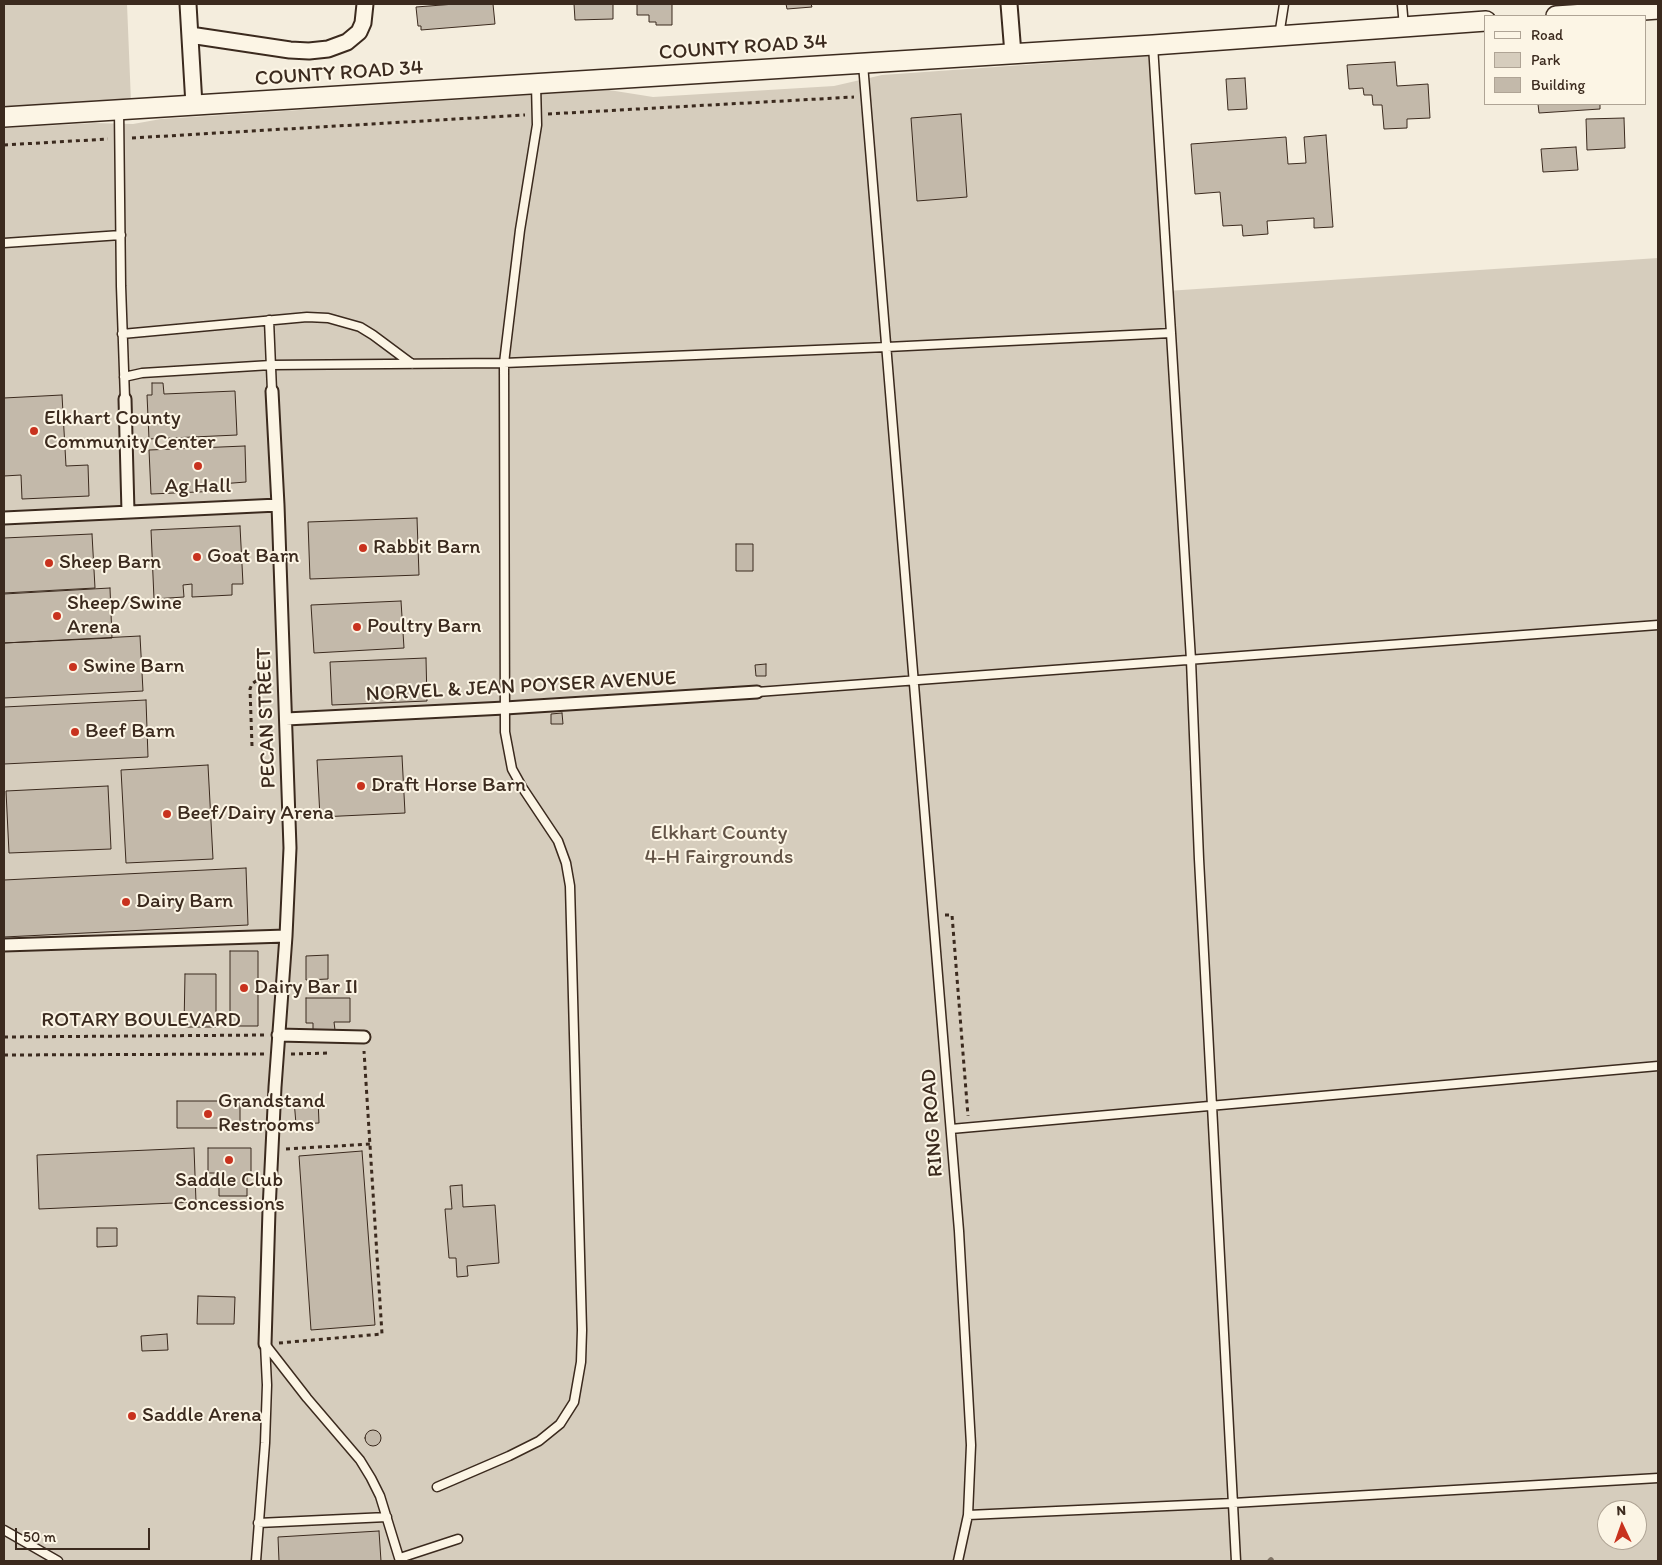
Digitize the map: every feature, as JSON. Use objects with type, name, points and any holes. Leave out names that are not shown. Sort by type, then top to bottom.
[{"type":"street","points":[[188,4],[194,105]]},
{"type":"street","points":[[190,35],[290,50],[328,49],[347,42],[359,32],[363,23],[365,4]]},
{"type":"street","points":[[1009,4],[1012,54]]},
{"type":"street","points":[[1571,15],[1658,9]]},
{"type":"street","name":"COUNTY ROAD 34","points":[[4,118],[1153,45],[1484,21]]},
{"type":"street","name":"PECAN STREET","points":[[266,1344],[276,1054],[286,936],[290,848],[285,681],[272,391]]},
{"type":"street","points":[[125,399],[128,512]]},
{"type":"street","points":[[4,518],[278,505]]},
{"type":"street","name":"NORVEL & JEAN POYSER AVENUE","points":[[286,719],[505,708],[757,692]]},
{"type":"street","points":[[4,945],[286,936]]},
{"type":"street","points":[[278,1035],[364,1037]]},
{"type":"lane","points":[[1279,36],[1284,4]]},
{"type":"lane","points":[[1402,4],[1404,27]]},
{"type":"lane","points":[[1153,45],[1191,660],[1236,1561]]},
{"type":"lane","name":"RING ROAD","points":[[863,63],[959,1231],[971,1445],[968,1515],[958,1561]]},
{"type":"lane","points":[[437,1487],[539,1441],[560,1424],[574,1402],[581,1362],[582,1330],[570,886],[566,862],[558,841],[512,769],[506,741],[504,363],[520,230],[537,125],[536,84]]},
{"type":"lane","points":[[119,110],[122,334],[125,399]]},
{"type":"lane","points":[[4,243],[121,235]]},
{"type":"lane","points":[[122,334],[307,317],[328,318],[346,322],[373,334],[412,364]]},
{"type":"lane","points":[[269,320],[272,391]]},
{"type":"lane","points":[[124,377],[142,374],[272,366],[504,363],[1171,333]]},
{"type":"lane","points":[[757,692],[1658,626]]},
{"type":"lane","points":[[951,1129],[1658,1066]]},
{"type":"lane","points":[[266,1344],[307,1398],[360,1460],[380,1496],[400,1560],[458,1539]]},
{"type":"lane","points":[[256,1561],[265,1443],[266,1344]]},
{"type":"lane","points":[[968,1515],[1233,1503],[1658,1478]]},
{"type":"lane","points":[[258,1523],[387,1517]]},
{"type":"lane","points":[[4,1530],[58,1561]]},
{"type":"path","points":[[4,145],[866,96]]},
{"type":"path","points":[[252,746],[250,689],[252,684],[256,682],[285,681]]},
{"type":"path","points":[[934,916],[952,915],[969,1127]]},
{"type":"path","name":"ROTARY BOULEVARD","points":[[4,1037],[278,1035]]},
{"type":"path","points":[[4,1055],[335,1052]]},
{"type":"path","points":[[266,1344],[382,1334],[365,1052],[355,1052]]},
{"type":"path","points":[[272,1150],[370,1144]]},
{"type":"green space","points":[[4,4],[127,4],[131,102],[119,99],[4,107]]},
{"type":"green space","name":"Elkhart County 4-H Fairgrounds","points":[[1151,56],[1167,291],[1658,258],[1658,1561],[4,1561],[4,128],[95,123],[133,124],[161,119],[609,90],[653,97],[834,86],[882,75]]},
{"type":"building","points":[[493,4],[495,24],[421,30],[421,26],[418,26],[416,7]]},
{"type":"building","points":[[574,4],[613,4],[613,19],[575,20]]},
{"type":"building","points":[[637,4],[672,4],[672,25],[656,25],[656,22],[649,22],[649,15],[637,15]]},
{"type":"building","points":[[786,4],[811,4],[812,7],[787,9]]},
{"type":"building","points":[[1395,62],[1397,86],[1428,84],[1430,118],[1407,119],[1407,128],[1384,129],[1382,105],[1373,105],[1372,95],[1364,95],[1363,88],[1349,89],[1347,65]]},
{"type":"building","points":[[1245,78],[1247,109],[1228,110],[1226,79]]},
{"type":"building","points":[[1538,105],[1600,105],[1600,109],[1539,113]]},
{"type":"building","points":[[961,114],[967,197],[917,201],[911,118]]},
{"type":"building","points":[[1624,118],[1625,148],[1587,150],[1586,119]]},
{"type":"building","points":[[1326,135],[1333,227],[1314,228],[1314,218],[1267,221],[1268,234],[1243,236],[1242,225],[1223,226],[1220,192],[1195,194],[1191,144],[1286,137],[1288,164],[1306,163],[1304,137]]},
{"type":"building","points":[[1576,147],[1578,170],[1543,172],[1541,149]]},
{"type":"building","points":[[152,383],[163,383],[164,394],[235,391],[237,435],[149,439],[147,395],[152,395]]},
{"type":"building","name":"Elkhart County Community Center","points":[[62,395],[66,466],[88,465],[89,496],[22,499],[21,475],[4,476],[4,398]]},
{"type":"building","name":"Ag Hall","points":[[245,446],[246,482],[220,484],[221,491],[151,494],[149,450]]},
{"type":"building","name":"Rabbit Barn","points":[[417,518],[419,575],[310,579],[308,522]]},
{"type":"building","name":"Goat Barn","points":[[240,526],[243,584],[232,584],[232,595],[192,597],[192,584],[183,585],[184,597],[154,599],[151,530]]},
{"type":"building","name":"Sheep Barn","points":[[92,534],[95,588],[4,593],[4,538]]},
{"type":"building","points":[[736,544],[753,544],[753,571],[736,571]]},
{"type":"building","name":"Sheep/Swine Arena","points":[[110,588],[112,638],[4,643],[4,594]]},
{"type":"building","name":"Poultry Barn","points":[[401,601],[404,648],[314,653],[311,605]]},
{"type":"building","name":"Swine Barn","points":[[140,636],[143,691],[4,698],[4,643]]},
{"type":"building","points":[[426,658],[427,701],[332,705],[330,662]]},
{"type":"building","points":[[766,664],[766,676],[756,676],[755,665]]},
{"type":"building","name":"Beef Barn","points":[[146,700],[148,757],[4,764],[4,707]]},
{"type":"building","points":[[562,713],[563,724],[551,724],[551,714]]},
{"type":"building","name":"Draft Horse Barn","points":[[402,756],[405,813],[320,817],[317,760]]},
{"type":"building","name":"Beef/Dairy Arena","points":[[208,765],[213,859],[126,863],[121,770]]},
{"type":"building","points":[[108,786],[111,849],[9,853],[6,791]]},
{"type":"building","name":"Dairy Barn","points":[[246,868],[248,925],[4,937],[4,880]]},
{"type":"building","name":"Dairy Bar II","points":[[230,951],[258,951],[258,1026],[230,1026]]},
{"type":"building","points":[[328,955],[328,979],[306,980],[306,956]]},
{"type":"building","points":[[185,974],[216,974],[216,1027],[184,1027]]},
{"type":"building","points":[[306,998],[350,998],[350,1022],[334,1022],[335,1030],[313,1030],[313,1023],[306,1023]]},
{"type":"building","points":[[318,1099],[319,1123],[296,1124],[294,1100]]},
{"type":"building","name":"Grandstand Restrooms","points":[[177,1101],[240,1101],[240,1128],[177,1128]]},
{"type":"building","points":[[194,1148],[196,1202],[39,1209],[37,1155]]},
{"type":"building","name":"Saddle Club Concessions","points":[[208,1148],[251,1148],[251,1172],[247,1172],[247,1196],[219,1196],[219,1173],[208,1173]]},
{"type":"building","points":[[362,1151],[375,1325],[311,1330],[299,1156]]},
{"type":"building","points":[[462,1185],[463,1207],[495,1205],[499,1263],[467,1266],[468,1276],[457,1277],[456,1258],[449,1258],[445,1209],[452,1209],[450,1186]]},
{"type":"building","points":[[97,1228],[117,1228],[117,1246],[97,1247]]},
{"type":"building","points":[[198,1296],[235,1297],[234,1324],[197,1324]]},
{"type":"building","points":[[167,1334],[168,1350],[142,1351],[141,1336]]},
{"type":"building","points":[[370,1430],[376,1430],[381,1435],[379,1444],[370,1446],[365,1441],[365,1435]]},
{"type":"building","points":[[379,1531],[381,1561],[279,1561],[278,1537]]},
{"type":"place","name":"Elkhart County Community Center","points":[[34,431]]},
{"type":"place","name":"Ag Hall","points":[[198,466]]},
{"type":"place","name":"Rabbit Barn","points":[[363,548]]},
{"type":"place","name":"Goat Barn","points":[[197,557]]},
{"type":"place","name":"Sheep Barn","points":[[49,563]]},
{"type":"place","name":"Sheep/Swine Arena","points":[[57,616]]},
{"type":"place","name":"Poultry Barn","points":[[357,627]]},
{"type":"place","name":"Swine Barn","points":[[73,667]]},
{"type":"place","name":"Beef Barn","points":[[75,732]]},
{"type":"place","name":"Draft Horse Barn","points":[[361,786]]},
{"type":"place","name":"Beef/Dairy Arena","points":[[167,814]]},
{"type":"place","name":"Dairy Barn","points":[[126,902]]},
{"type":"place","name":"Dairy Bar II","points":[[244,988]]},
{"type":"place","name":"Grandstand Restrooms","points":[[208,1114]]},
{"type":"place","name":"Saddle Club Concessions","points":[[229,1160]]},
{"type":"place","name":"Saddle Arena","points":[[132,1416]]}]
